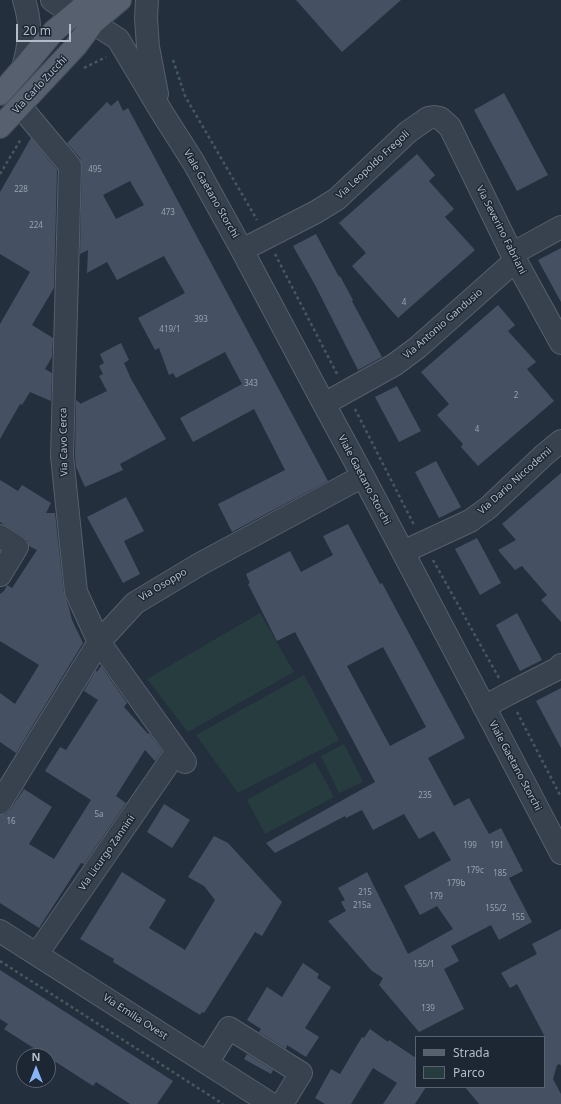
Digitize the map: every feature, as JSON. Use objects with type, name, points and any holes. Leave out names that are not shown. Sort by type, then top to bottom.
[{"type":"main road","points":[[0,94],[24,68],[54,30],[91,0]]},
{"type":"main road","name":"Via Carlo Zucchi","points":[[0,127],[26,113],[93,23],[120,0]]},
{"type":"street","points":[[24,0],[30,29],[24,68]]},
{"type":"street","name":"Viale Gaetano Storchi","points":[[52,0],[73,14],[93,23],[118,39],[194,163],[363,476],[561,852]]},
{"type":"street","name":"Viale Gaetano Storchi","points":[[148,0],[146,18],[148,47],[161,111]]},
{"type":"street","name":"Via Cavo Cerca","points":[[26,113],[70,166],[62,456],[76,592],[99,642],[181,756]]},
{"type":"street","name":"Via Leopoldo Fregoli","points":[[242,250],[316,212],[337,199],[408,132],[428,118],[440,118]]},
{"type":"street","name":"Via Severino Fabriani","points":[[440,118],[450,127],[514,257],[561,343]]},
{"type":"street","name":"Via Antonio Gandusio","points":[[324,404],[405,358],[514,257],[561,227]]},
{"type":"street","name":"Via Dario Niccodemi","points":[[403,552],[480,514],[561,441]]},
{"type":"street","name":"Via Osoppo","points":[[0,803],[99,642],[135,603],[200,564],[363,476]]},
{"type":"street","points":[[0,536],[17,547],[0,574]]},
{"type":"street","points":[[484,707],[561,666]]},
{"type":"street","name":"Via Licurgo Zannini","points":[[37,954],[181,756]]},
{"type":"street","name":"Via Emilia Ovest","points":[[0,931],[271,1104]]},
{"type":"street","points":[[207,1063],[222,1040],[295,1083],[282,1104]]},
{"type":"path","points":[[78,71],[107,57],[118,39]]},
{"type":"path","points":[[0,174],[26,113]]},
{"type":"path","points":[[0,961],[223,1104]]},
{"type":"green space","points":[[260,613],[294,672],[188,732],[147,679]]},
{"type":"green space","points":[[304,675],[339,740],[238,793],[196,735]]},
{"type":"green space","points":[[344,744],[363,782],[339,793],[321,756]]},
{"type":"green space","points":[[315,762],[334,797],[265,834],[247,800]]},
{"type":"building","points":[[296,0],[401,0],[342,52]]},
{"type":"building","points":[[504,93],[548,175],[517,191],[474,110]]},
{"type":"building","points":[[118,100],[123,111],[128,108],[328,481],[232,532],[218,504],[285,470],[254,409],[193,442],[180,418],[242,384],[225,352],[176,378],[173,373],[169,375],[159,348],[155,350],[138,318],[185,293],[164,256],[117,280],[107,262],[87,273],[88,250],[80,254],[82,166],[80,158],[67,143],[107,102],[111,106]],"holes":[[[130,181],[144,205],[116,219],[103,195]]]},
{"type":"building","points":[[31,138],[57,170],[54,288],[32,325],[53,338],[52,357],[45,369],[52,373],[51,401],[30,392],[22,405],[20,404],[0,439],[0,324],[30,272],[0,254],[0,192]]},
{"type":"building","points":[[417,154],[435,175],[429,181],[454,209],[445,217],[475,250],[398,318],[352,266],[366,253],[339,223]]},
{"type":"building","points":[[316,234],[353,300],[352,301],[382,357],[358,370],[315,285],[293,246]]},
{"type":"building","points":[[561,248],[561,302],[538,260]]},
{"type":"building","points":[[498,305],[515,325],[508,331],[536,362],[527,369],[554,401],[478,466],[461,447],[463,444],[437,415],[449,404],[421,372]]},
{"type":"building","points":[[121,343],[129,360],[124,363],[131,379],[166,439],[120,464],[123,470],[85,487],[76,467],[76,400],[80,404],[107,391],[99,376],[103,374],[99,366],[104,363],[100,354]]},
{"type":"building","points":[[397,386],[421,431],[399,442],[375,397]]},
{"type":"building","points":[[436,461],[461,507],[439,518],[415,472]]},
{"type":"building","points":[[561,473],[561,622],[541,600],[547,595],[522,566],[515,570],[498,550],[516,540],[502,524]]},
{"type":"building","points":[[0,480],[18,491],[22,485],[51,503],[46,513],[55,513],[64,594],[72,620],[83,643],[16,753],[0,742],[0,693],[15,704],[39,665],[0,641],[0,594],[4,591],[7,585],[12,588],[37,550],[29,546],[28,541],[24,537],[0,522]]},
{"type":"building","points":[[126,497],[144,531],[124,541],[140,574],[123,583],[87,517]]},
{"type":"building","points":[[348,524],[380,584],[382,583],[465,738],[428,758],[454,806],[469,798],[489,834],[501,828],[523,871],[509,878],[532,922],[499,940],[491,925],[451,946],[459,961],[444,969],[464,1009],[419,1032],[379,985],[383,978],[372,971],[328,921],[346,911],[341,902],[345,900],[338,888],[367,872],[408,954],[453,929],[437,906],[420,915],[404,886],[451,860],[434,831],[419,839],[404,814],[373,830],[362,810],[346,818],[345,816],[275,853],[266,843],[375,782],[295,632],[277,641],[248,584],[250,583],[246,574],[290,551],[301,572],[333,555],[323,536]],"holes":[[[383,647],[426,727],[390,746],[347,666]]]},
{"type":"building","points":[[477,538],[501,583],[480,595],[455,549]]},
{"type":"building","points":[[517,613],[542,660],[520,671],[496,625]]},
{"type":"building","points":[[101,666],[127,703],[124,707],[148,734],[149,733],[162,751],[155,761],[145,750],[116,796],[126,803],[84,864],[81,863],[39,928],[0,903],[0,815],[6,814],[10,810],[24,789],[52,807],[29,844],[54,859],[91,800],[45,771],[60,747],[66,750],[98,700],[84,691],[96,670],[97,672]]},
{"type":"building","points":[[561,688],[561,748],[536,701]]},
{"type":"building","points":[[164,804],[190,820],[172,848],[147,832]]},
{"type":"building","points":[[214,836],[228,843],[282,902],[262,936],[255,932],[204,1013],[202,1012],[200,1015],[113,962],[114,959],[80,939],[122,872],[166,900],[149,928],[185,950],[215,900],[204,886],[188,877]]},
{"type":"building","points":[[561,929],[561,1066],[560,1064],[557,1065],[553,1079],[561,1094],[561,1104],[479,1104],[466,1088],[545,1088],[545,1036],[517,984],[510,988],[501,973],[537,954],[532,944]]},
{"type":"building","points":[[303,963],[319,974],[317,978],[331,987],[305,1028],[319,1037],[306,1057],[287,1045],[286,1049],[259,1032],[261,1029],[247,1020],[267,987],[282,997]]},
{"type":"building","points":[[0,970],[173,1081],[157,1104],[130,1104],[96,1082],[93,1086],[56,1062],[56,1048],[34,1048],[4,1029],[8,1024],[0,1019]]},
{"type":"building","points":[[370,1029],[388,1042],[389,1040],[415,1057],[415,1088],[425,1088],[415,1104],[383,1104],[397,1083],[373,1068],[351,1104],[325,1104],[315,1098],[331,1069],[340,1074],[362,1037],[364,1038]]},
{"type":"building","points":[[247,1054],[273,1070],[271,1074],[244,1059]]}]
